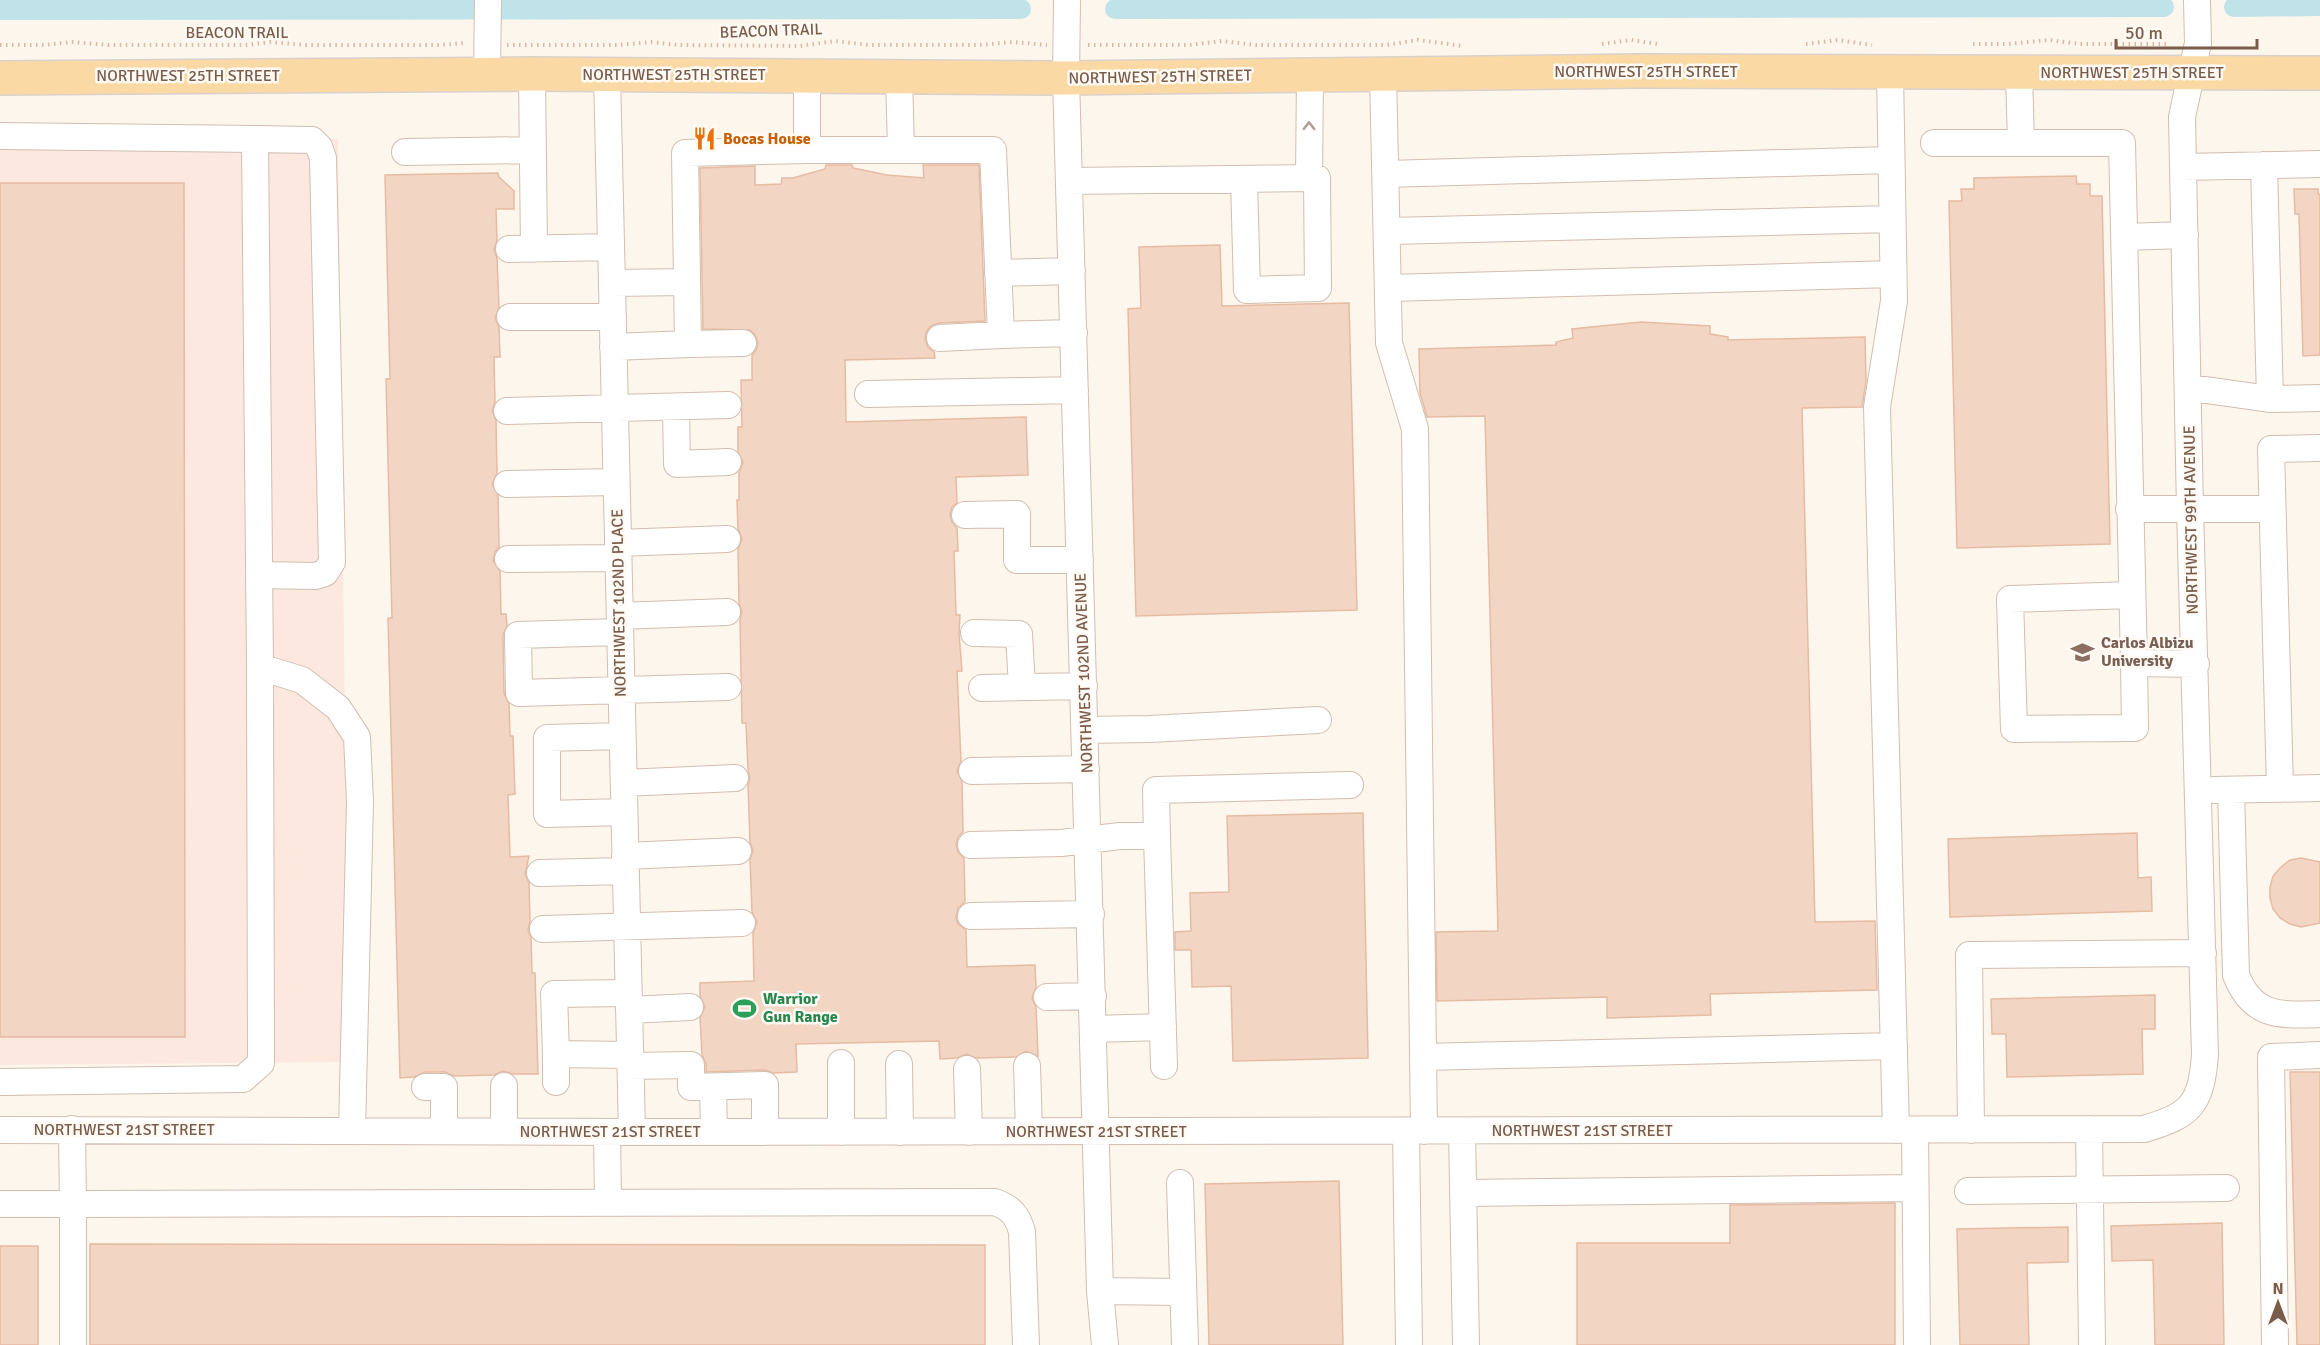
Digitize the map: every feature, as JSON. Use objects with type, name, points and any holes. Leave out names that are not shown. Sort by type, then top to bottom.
[{"type":"main road","name":"NORTHWEST 25TH STREET","points":[[0,78],[487,49],[532,74],[1066,78],[1639,71],[2320,73]]},
{"type":"street","points":[[487,49],[488,0]]},
{"type":"street","name":"NORTHWEST 102ND AVENUE","points":[[1067,0],[1066,78],[1101,1291],[1105,1345]]},
{"type":"street","name":"NORTHWEST 99TH AVENUE","points":[[2187,1111],[2203,1080],[2205,1055],[2182,117],[2198,42],[2197,0]]},
{"type":"street","points":[[1890,72],[1894,301],[1877,406],[1894,1046],[1905,1130],[1916,1188],[1917,1345]]},
{"type":"street","points":[[2019,73],[2021,143]]},
{"type":"street","points":[[532,74],[533,150],[521,249],[611,247]]},
{"type":"street","name":"NORTHWEST 102ND PLACE","points":[[607,74],[630,1061],[608,1202]]},
{"type":"street","points":[[1383,74],[1389,343],[1415,429],[1423,1057],[1415,1131],[1409,1345]]},
{"type":"street","points":[[1309,178],[1310,75]]},
{"type":"street","points":[[807,76],[807,150]]},
{"type":"street","points":[[899,76],[901,150]]},
{"type":"street","points":[[0,136],[312,140],[319,147],[322,158],[332,562],[325,573],[315,576],[260,575]]},
{"type":"street","points":[[0,1082],[243,1079],[261,1064],[260,575],[255,139]]},
{"type":"street","points":[[1934,143],[2122,143],[2134,663],[2134,728],[2014,729],[2010,599],[2132,595]]},
{"type":"street","points":[[405,152],[533,150]]},
{"type":"street","points":[[688,344],[685,153],[807,150],[993,150],[1000,335]]},
{"type":"street","points":[[1386,174],[1892,160]]},
{"type":"street","points":[[2183,167],[2320,164]]},
{"type":"street","points":[[2264,165],[2270,399]]},
{"type":"street","points":[[1070,181],[1244,178],[1317,178],[1318,288],[1247,290],[1244,178]]},
{"type":"street","points":[[1388,231],[1892,219]]},
{"type":"street","points":[[2124,237],[2185,235]]},
{"type":"street","points":[[998,273],[1072,271]]},
{"type":"street","points":[[1389,288],[1893,274]]},
{"type":"street","points":[[612,283],[687,282]]},
{"type":"street","points":[[510,317],[613,317]]},
{"type":"street","points":[[940,338],[1074,333]]},
{"type":"street","points":[[613,347],[743,343]]},
{"type":"street","points":[[868,394],[1075,390]]},
{"type":"street","points":[[2188,390],[2206,390],[2270,399],[2320,398]]},
{"type":"street","points":[[507,411],[728,405]]},
{"type":"street","points":[[676,406],[677,464],[728,462]]},
{"type":"street","points":[[2280,789],[2271,449],[2320,448]]},
{"type":"street","points":[[507,484],[616,482]]},
{"type":"street","points":[[2130,509],[2272,509]]},
{"type":"street","points":[[965,515],[1017,514],[1017,570],[1080,560]]},
{"type":"street","points":[[508,559],[727,539]]},
{"type":"street","points":[[727,612],[518,636],[519,693],[728,687]]},
{"type":"street","points":[[974,633],[1019,634],[1022,687]]},
{"type":"street","points":[[2134,663],[2196,664]]},
{"type":"street","points":[[260,667],[302,680],[338,708],[357,737],[360,802],[352,1131]]},
{"type":"street","points":[[982,688],[1084,686]]},
{"type":"street","points":[[1085,730],[1318,720]]},
{"type":"street","points":[[622,736],[547,738],[547,814],[624,812]]},
{"type":"street","points":[[972,771],[1086,769]]},
{"type":"street","points":[[624,783],[735,778]]},
{"type":"street","points":[[1164,1066],[1156,790],[1350,785]]},
{"type":"street","points":[[2199,790],[2320,788]]},
{"type":"street","points":[[2231,790],[2236,975],[2242,990],[2252,1002],[2265,1010],[2280,1014],[2320,1014]]},
{"type":"street","points":[[971,845],[1157,836]]},
{"type":"street","points":[[540,873],[738,851]]},
{"type":"street","points":[[971,916],[1091,914]]},
{"type":"street","points":[[543,929],[742,923]]},
{"type":"street","points":[[1971,1130],[1969,955],[2203,953]]},
{"type":"street","points":[[556,1082],[554,994],[690,1007]]},
{"type":"street","points":[[1047,997],[1093,996]]},
{"type":"street","points":[[1094,1029],[1163,1027]]},
{"type":"street","points":[[1423,1057],[1894,1046]]},
{"type":"street","points":[[556,1054],[691,1065],[691,1087],[765,1085],[765,1132]]},
{"type":"street","points":[[2275,1345],[2271,1057],[2320,1055]]},
{"type":"street","points":[[841,1064],[841,1132]]},
{"type":"street","points":[[899,1064],[900,1132]]},
{"type":"street","points":[[1026,1066],[1029,1131]]},
{"type":"street","points":[[967,1069],[969,1132]]},
{"type":"street","points":[[504,1086],[504,1131]]},
{"type":"street","points":[[425,1087],[444,1087],[444,1131]]},
{"type":"street","points":[[713,1087],[714,1132]]},
{"type":"street","name":"NORTHWEST 21ST STREET","points":[[0,1130],[969,1132],[2144,1129],[2174,1120],[2187,1111]]},
{"type":"street","points":[[72,1129],[73,1345]]},
{"type":"street","points":[[2089,1129],[2092,1345]]},
{"type":"street","points":[[1462,1131],[1466,1345]]},
{"type":"street","points":[[1180,1183],[1185,1345]]},
{"type":"street","points":[[1463,1193],[1916,1188]]},
{"type":"street","points":[[1968,1191],[2226,1188]]},
{"type":"street","points":[[0,1204],[995,1202],[1014,1212],[1022,1232],[1026,1345]]},
{"type":"street","points":[[1101,1291],[1183,1292]]},
{"type":"path","name":"BEACON TRAIL","points":[[0,45],[44,45],[72,42],[108,45],[235,45],[271,42],[487,49],[651,42],[678,45],[800,46],[835,41],[869,45],[980,45],[1012,42],[1042,45]]},
{"type":"shaded area","points":[[338,139],[349,1062],[0,1065],[0,143]]},
{"type":"building","points":[[826,165],[852,165],[853,168],[887,175],[924,178],[923,165],[979,165],[985,321],[939,323],[931,326],[926,332],[925,339],[928,347],[934,352],[935,358],[845,360],[846,422],[1026,417],[1028,475],[956,477],[957,503],[952,507],[950,515],[957,528],[958,551],[954,551],[956,615],[960,615],[962,671],[957,671],[961,761],[957,771],[962,781],[963,832],[958,837],[956,845],[958,852],[964,858],[965,902],[958,908],[956,917],[958,924],[966,930],[967,967],[1035,965],[1036,988],[1032,998],[1036,1007],[1038,1056],[1026,1051],[1016,1057],[976,1058],[967,1054],[957,1058],[940,1059],[939,1041],[796,1044],[797,1072],[773,1073],[765,1070],[706,1072],[706,1064],[702,1055],[700,1017],[705,1007],[700,996],[700,983],[754,981],[753,933],[757,922],[752,912],[750,859],[753,851],[750,842],[748,785],[750,778],[746,723],[742,723],[740,620],[742,612],[739,604],[738,549],[742,539],[738,529],[737,500],[739,500],[739,472],[743,462],[738,452],[738,427],[742,427],[741,380],[752,380],[752,355],[758,343],[750,330],[703,329],[700,168],[755,166],[755,185],[781,184],[782,178],[793,178],[825,169]]},
{"type":"building","points":[[498,173],[499,177],[514,191],[514,209],[496,209],[497,240],[494,250],[497,258],[499,308],[495,318],[499,327],[500,357],[494,357],[495,402],[492,411],[496,420],[497,473],[492,484],[498,495],[499,547],[493,560],[500,571],[501,614],[506,614],[507,626],[503,635],[504,693],[509,704],[510,736],[513,736],[515,794],[508,795],[510,857],[529,856],[525,874],[529,883],[530,921],[528,930],[531,937],[532,973],[535,973],[538,1074],[513,1074],[503,1071],[494,1075],[454,1076],[445,1072],[425,1072],[414,1077],[400,1078],[388,618],[392,618],[386,379],[390,379],[385,175]]},
{"type":"building","points":[[2076,176],[2077,184],[2090,184],[2090,196],[2102,196],[2110,544],[1957,548],[1949,201],[1962,201],[1961,189],[1974,189],[1974,178]]},
{"type":"building","points":[[0,183],[184,183],[185,1037],[0,1037]]},
{"type":"building","points":[[2294,189],[2318,189],[2318,194],[2320,194],[2320,355],[2303,356],[2299,214],[2295,214]]},
{"type":"building","points":[[1220,245],[1222,306],[1349,303],[1357,610],[1136,616],[1128,309],[1141,308],[1139,247]]},
{"type":"building","points":[[1641,322],[1710,326],[1710,334],[1728,337],[1728,340],[1865,337],[1866,381],[1862,407],[1802,408],[1815,922],[1875,921],[1877,990],[1710,994],[1711,1015],[1607,1018],[1607,997],[1437,1001],[1436,932],[1498,931],[1485,416],[1427,417],[1420,393],[1419,349],[1556,345],[1556,342],[1573,338],[1572,329]]},
{"type":"building","points":[[1363,813],[1368,1058],[1233,1061],[1231,986],[1192,987],[1191,950],[1175,950],[1175,932],[1191,931],[1190,893],[1229,892],[1227,816]]},
{"type":"building","points":[[2137,833],[2138,878],[2151,877],[2152,911],[1950,917],[1948,839]]},
{"type":"building","points":[[2301,858],[2320,862],[2320,923],[2301,927],[2280,918],[2273,909],[2270,887],[2273,876],[2281,867],[2290,860]]},
{"type":"building","points":[[2155,995],[2155,1029],[2142,1029],[2143,1074],[2007,1077],[2006,1034],[1992,1034],[1991,999]]},
{"type":"building","points":[[2290,1072],[2320,1072],[2320,1345],[2297,1345]]},
{"type":"building","points":[[1339,1181],[1343,1345],[1209,1345],[1205,1184]]},
{"type":"building","points":[[1895,1203],[1895,1345],[1577,1345],[1577,1243],[1730,1243],[1730,1205]]},
{"type":"building","points":[[2222,1223],[2224,1345],[2155,1345],[2153,1260],[2112,1261],[2111,1226]]},
{"type":"building","points":[[2068,1227],[2068,1262],[2027,1263],[2029,1345],[1960,1345],[1957,1229]]},
{"type":"building","points":[[90,1244],[985,1245],[985,1345],[90,1345]]},
{"type":"building","points":[[0,1246],[38,1246],[38,1345],[0,1345]]},
{"type":"waterway","points":[[2234,7],[2320,6]]},
{"type":"waterway","points":[[1115,9],[2164,7]]},
{"type":"waterway","points":[[0,10],[1021,9]]},
{"type":"place","name":"Bocas House","points":[[705,139]]},
{"type":"place","name":"Carlos Albizu University","points":[[2083,652]]},
{"type":"place","name":"Warrior Gun Range","points":[[745,1008]]}]
